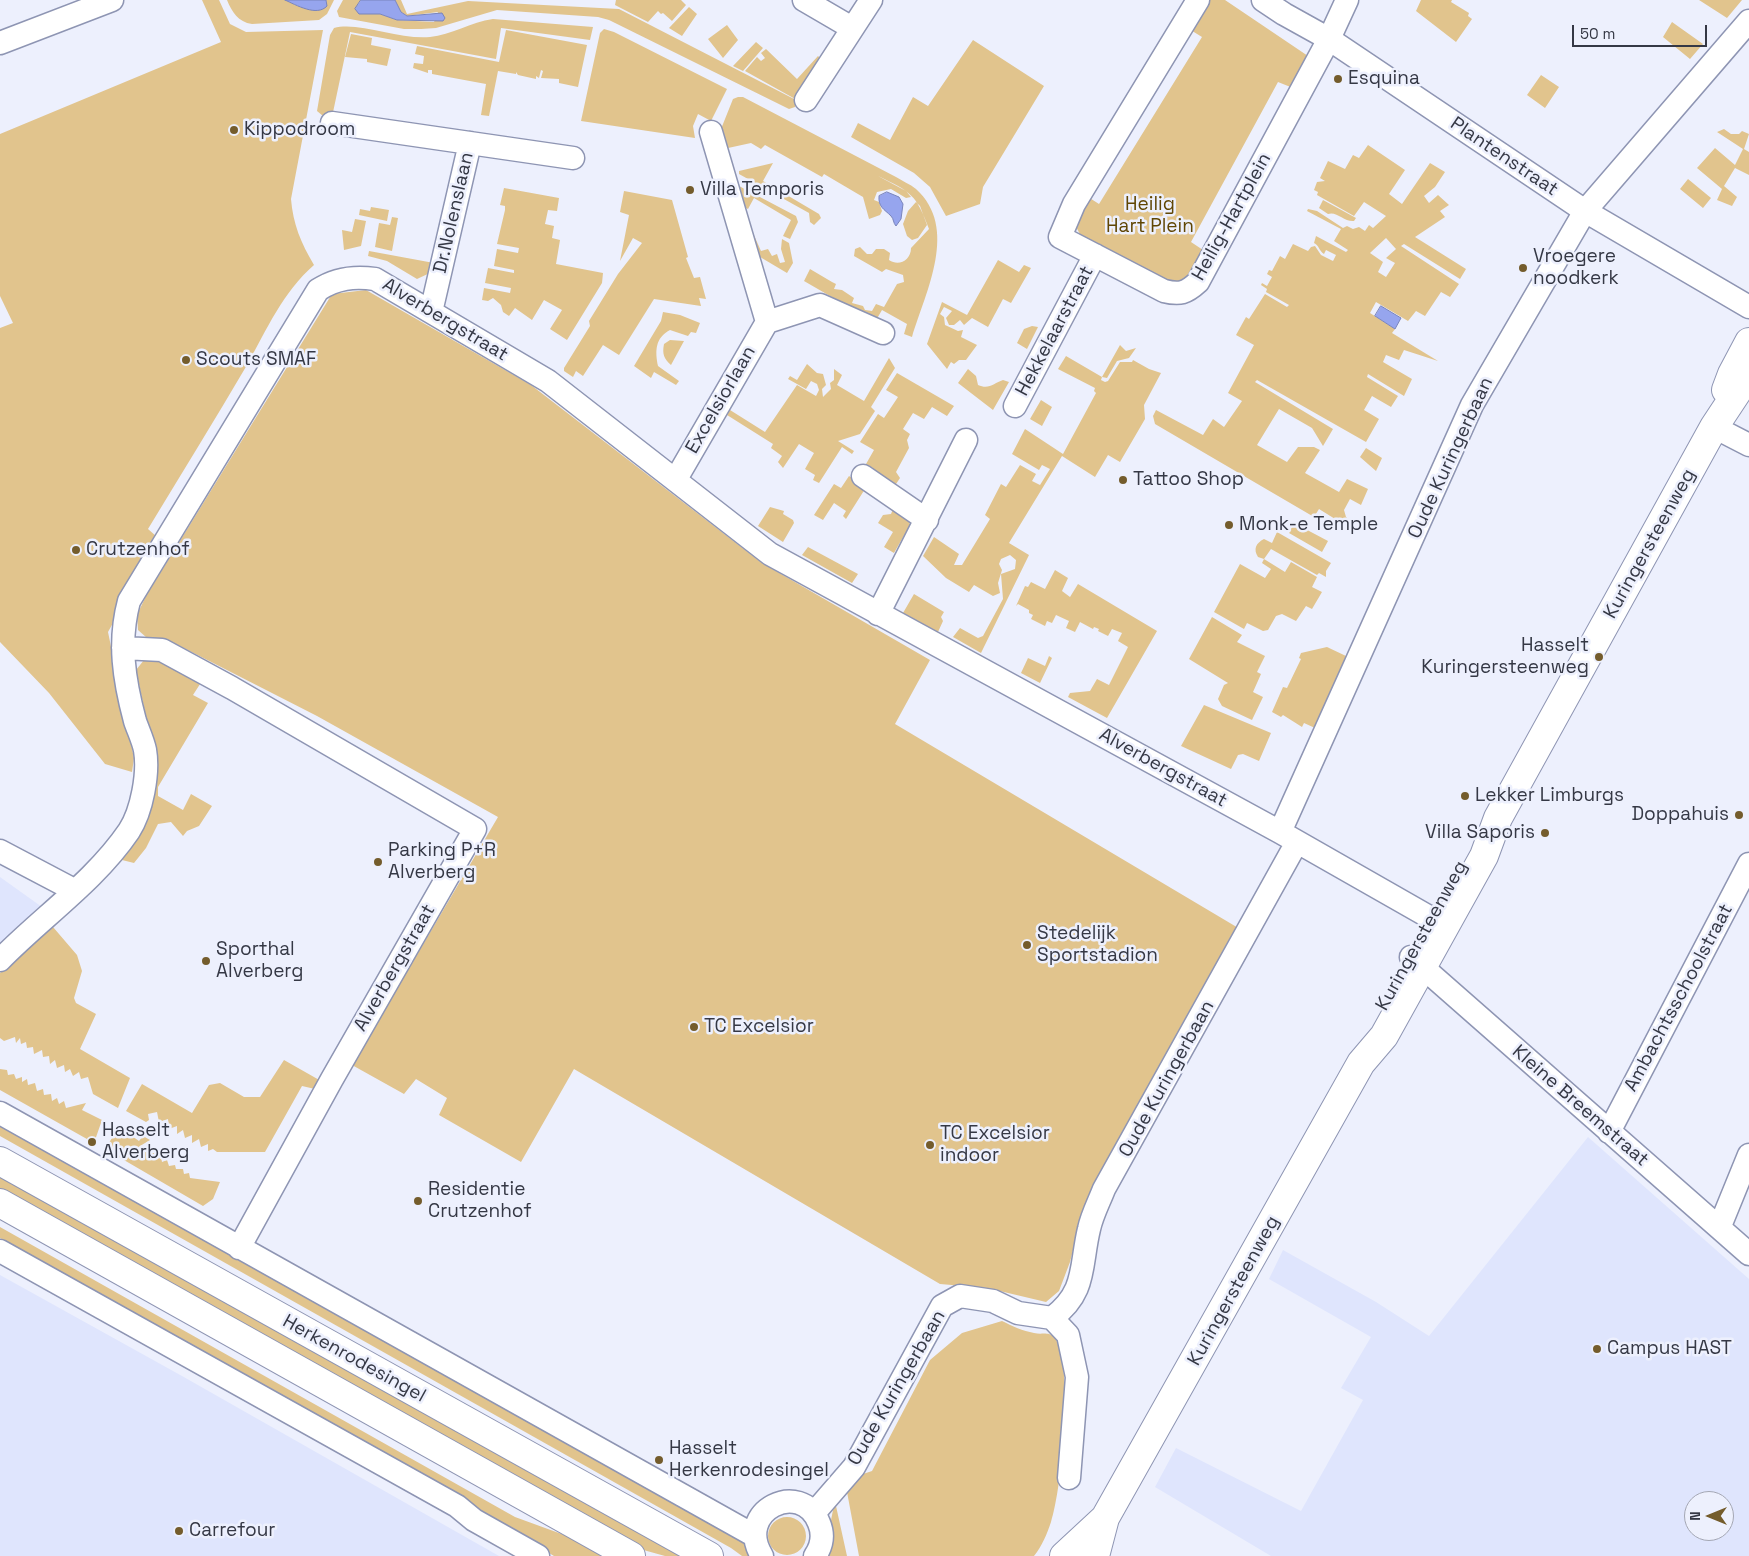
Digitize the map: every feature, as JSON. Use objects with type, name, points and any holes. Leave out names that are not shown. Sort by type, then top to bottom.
[{"type":"main road","name":"Kuringersteenweg","points":[[1714,428],[1732,374],[1749,342]]},
{"type":"main road","name":"Kuringersteenweg","points":[[1095,1556],[1105,1518],[1361,1063],[1384,1036],[1417,962],[1439,922],[1484,856],[1498,818],[1714,428],[1749,374]]},
{"type":"main road","name":"Herkenrodesingel","points":[[0,1161],[709,1556]]},
{"type":"main road","name":"Herkenrodesingel","points":[[0,1203],[632,1556]]},
{"type":"main road","name":"Kuringersteenweg","points":[[1064,1556],[1105,1518]]},
{"type":"street","points":[[0,43],[112,0]]},
{"type":"street","points":[[804,0],[852,28]]},
{"type":"street","points":[[806,100],[871,0]]},
{"type":"street","name":"Heilig-Hartplein","points":[[1198,0],[1074,204],[1060,237],[1164,291],[1177,294],[1187,292],[1198,282],[1330,38],[1347,0]]},
{"type":"street","name":"Plantenstraat","points":[[1263,0],[1284,14],[1330,38],[1586,211],[1749,307]]},
{"type":"street","name":"Oude Kuringerbaan","points":[[815,1512],[854,1466],[942,1306],[960,1296],[993,1301],[1018,1313],[1052,1318],[1065,1308],[1074,1296],[1086,1257],[1089,1228],[1104,1189],[1289,837],[1472,405],[1586,211],[1749,21]]},
{"type":"street","name":"Dr.Nolenslaan","points":[[332,123],[573,158]]},
{"type":"street","points":[[711,132],[767,322],[820,305],[883,333]]},
{"type":"street","name":"Dr.Nolenslaan","points":[[431,312],[470,144]]},
{"type":"street","name":"Hekkelaarstraat","points":[[1015,406],[1095,255]]},
{"type":"street","name":"Alverbergstraat","points":[[0,960],[109,855],[130,829],[140,802],[145,777],[145,751],[126,683],[122,626],[129,601],[318,290],[330,282],[354,276],[375,278],[548,381],[770,554],[1289,837],[1439,922]]},
{"type":"street","name":"Excelsiorlaan","points":[[676,479],[767,322]]},
{"type":"street","points":[[1714,428],[1749,445]]},
{"type":"street","points":[[878,614],[966,440]]},
{"type":"street","points":[[863,476],[926,520]]},
{"type":"street","name":"Alverbergstraat","points":[[123,648],[162,650],[232,688],[475,829],[332,1079],[239,1248]]},
{"type":"street","points":[[0,852],[74,890]]},
{"type":"street","name":"Ambachtsschoolstraat","points":[[1609,1132],[1749,864]]},
{"type":"street","name":"Kleine Breemstraat","points":[[1417,962],[1609,1132],[1720,1226],[1749,1254]]},
{"type":"street","points":[[0,1114],[701,1506],[759,1546]]},
{"type":"street","points":[[1720,1226],[1749,1155]]},
{"type":"street","points":[[0,1251],[457,1506],[474,1520],[538,1556]]},
{"type":"street","points":[[1052,1318],[1068,1335],[1077,1377],[1069,1478]]},
{"type":"street","points":[[701,1506],[744,1515],[763,1512],[773,1505],[786,1501],[798,1502],[815,1512],[822,1530],[821,1543],[815,1556]]},
{"type":"street","points":[[759,1546],[756,1525],[763,1512]]},
{"type":"shaded area","points":[[0,877],[42,907],[0,947]]},
{"type":"shaded area","name":"Campus HAST","points":[[1588,1137],[1749,1279],[1749,1556],[1271,1556],[1155,1487],[1176,1448],[1301,1511],[1363,1400],[1341,1388],[1371,1337],[1269,1279],[1283,1250],[1376,1302],[1429,1336]]},
{"type":"shaded area","points":[[0,1275],[182,1376],[499,1556],[0,1556]]},
{"type":"green space","points":[[202,0],[219,0],[230,24],[246,32],[323,30],[291,199],[298,233],[314,265],[293,287],[276,312],[235,386],[148,529],[156,536],[123,588],[113,623],[108,632],[134,758],[132,772],[105,764],[49,693],[0,642],[0,328],[13,323],[0,296],[0,134],[221,42]]},
{"type":"green space","points":[[227,0],[285,0],[301,7],[327,3],[326,0],[334,0],[327,14],[319,20],[252,24],[236,16]]},
{"type":"green space","points":[[343,0],[361,0],[358,4],[359,14],[380,14],[397,20],[434,22],[438,12],[407,16],[401,12],[395,0],[401,0],[407,14],[468,1],[619,9],[796,100],[795,107],[789,109],[609,20],[598,17],[497,10],[436,28],[404,29],[339,17],[337,11]]},
{"type":"green space","points":[[616,0],[681,0],[686,5],[672,21],[658,11],[648,22],[615,5]]},
{"type":"green space","name":"Heilig Hart Plein","points":[[1207,0],[1225,0],[1308,56],[1293,88],[1278,82],[1191,242],[1203,250],[1189,277],[1181,283],[1158,279],[1081,236],[1075,225],[1085,195],[1099,204],[1202,37],[1189,29]]},
{"type":"green space","points":[[1421,0],[1452,0],[1451,2],[1469,13],[1468,16],[1472,19],[1456,42],[1416,11]]},
{"type":"green space","points":[[1699,0],[1742,0],[1727,18]]},
{"type":"green space","points":[[689,7],[697,14],[682,36],[669,28]]},
{"type":"green space","points":[[493,19],[593,27],[590,40],[501,28],[496,59],[350,32],[332,117],[323,116],[317,111],[330,35],[334,28],[344,26],[355,27],[406,36],[430,37],[446,34]]},
{"type":"green space","points":[[1672,22],[1703,44],[1690,59],[1663,37]]},
{"type":"green space","points":[[727,25],[738,40],[723,58],[708,39]]},
{"type":"green space","points":[[604,29],[614,32],[727,89],[711,121],[698,114],[693,126],[695,138],[581,121],[600,33]]},
{"type":"green space","points":[[506,30],[587,45],[578,87],[559,83],[559,79],[541,78],[543,71],[541,70],[539,78],[536,76],[536,79],[518,75],[516,72],[516,74],[498,71],[489,116],[481,115],[486,84],[432,74],[432,70],[428,70],[428,73],[413,68],[414,63],[423,64],[424,56],[415,54],[417,46],[499,62]]},
{"type":"green space","points":[[351,34],[372,38],[371,45],[391,49],[387,66],[367,62],[367,59],[345,57]]},
{"type":"green space","points":[[973,40],[1044,86],[983,187],[980,204],[946,216],[930,187],[914,173],[851,137],[858,123],[890,140],[913,97],[928,106]]},
{"type":"green space","points":[[756,42],[763,48],[743,71],[733,66]]},
{"type":"green space","points":[[766,49],[797,79],[818,56],[822,60],[797,100],[745,71],[757,57],[761,61],[765,58],[761,53]]},
{"type":"green space","points":[[1541,75],[1559,87],[1545,108],[1527,95]]},
{"type":"green space","points":[[743,97],[909,184],[916,189],[929,205],[935,222],[937,241],[935,260],[931,280],[912,337],[904,334],[907,324],[882,310],[875,322],[804,281],[810,269],[836,284],[834,289],[842,290],[854,298],[852,303],[863,306],[865,310],[872,311],[876,304],[884,307],[897,284],[904,282],[903,275],[886,269],[882,272],[854,256],[855,249],[860,247],[867,254],[872,254],[876,249],[884,249],[890,253],[889,260],[897,263],[907,259],[911,248],[929,229],[916,201],[907,192],[911,197],[906,198],[891,189],[877,192],[874,200],[879,202],[882,211],[880,215],[869,219],[863,197],[824,174],[822,177],[765,145],[761,149],[751,143],[728,148],[727,153],[721,129],[733,99]]},
{"type":"green space","points":[[1724,129],[1731,134],[1739,134],[1742,131],[1749,134],[1744,149],[1749,152],[1749,175],[1735,168],[1724,186],[1737,197],[1732,206],[1717,200],[1722,189],[1697,168],[1715,148],[1735,165],[1743,149],[1717,132]]},
{"type":"green space","points":[[1368,145],[1405,170],[1389,194],[1402,204],[1430,163],[1445,172],[1435,187],[1424,196],[1429,203],[1438,195],[1449,205],[1440,211],[1445,217],[1415,237],[1466,269],[1460,279],[1404,244],[1401,246],[1459,284],[1450,297],[1441,292],[1425,316],[1416,311],[1408,321],[1376,302],[1370,313],[1395,329],[1392,333],[1438,361],[1404,350],[1399,360],[1386,355],[1383,362],[1412,379],[1404,396],[1368,374],[1367,377],[1398,396],[1391,407],[1372,396],[1364,410],[1379,419],[1366,442],[1257,380],[1255,382],[1333,429],[1323,446],[1312,428],[1279,409],[1257,445],[1287,462],[1298,447],[1314,447],[1320,450],[1305,473],[1339,492],[1347,479],[1368,489],[1361,505],[1350,499],[1344,510],[1346,517],[1353,523],[1352,526],[1348,527],[1319,509],[1314,517],[1155,424],[1153,416],[1156,410],[1203,435],[1213,419],[1224,427],[1242,401],[1228,393],[1254,345],[1236,335],[1246,317],[1249,319],[1265,294],[1287,307],[1289,305],[1266,292],[1267,289],[1261,285],[1262,283],[1267,286],[1272,277],[1267,274],[1269,270],[1272,271],[1280,256],[1285,259],[1293,244],[1308,251],[1311,247],[1315,246],[1321,255],[1333,261],[1336,255],[1326,250],[1324,254],[1322,253],[1314,243],[1316,236],[1346,252],[1348,250],[1334,241],[1341,229],[1307,211],[1308,209],[1317,211],[1343,228],[1347,226],[1353,229],[1359,227],[1365,231],[1369,225],[1373,228],[1386,216],[1364,202],[1354,216],[1317,195],[1318,192],[1314,190],[1317,182],[1325,181],[1320,178],[1328,161],[1345,169],[1353,155],[1359,158]],"holes":[[[1386,238],[1396,249],[1386,258],[1395,263],[1386,277],[1378,272],[1383,262],[1370,253]]]},
{"type":"green space","points":[[773,163],[763,181],[819,214],[821,218],[814,225],[810,222],[809,213],[739,174],[739,171]]},
{"type":"green space","points":[[1688,179],[1711,198],[1703,208],[1680,189]]},
{"type":"green space","points":[[739,186],[796,216],[798,222],[790,239],[783,236],[791,220],[754,198],[748,209],[740,205]]},
{"type":"green space","points":[[504,188],[559,198],[557,211],[548,210],[545,224],[554,226],[552,238],[560,240],[556,264],[603,273],[602,283],[567,340],[550,329],[562,310],[544,300],[532,320],[515,308],[509,316],[503,312],[501,305],[493,298],[488,301],[482,300],[484,288],[510,293],[511,288],[485,283],[488,268],[514,273],[514,270],[494,266],[497,249],[518,253],[519,248],[497,244],[505,210],[505,206],[500,205]]},
{"type":"green space","points":[[624,191],[672,200],[688,257],[686,258],[694,278],[700,277],[706,299],[699,298],[701,306],[654,299],[619,355],[603,345],[583,376],[576,371],[573,377],[564,371],[564,368],[590,326],[589,321],[618,274],[642,243],[633,238],[620,261],[629,215],[620,212]]},
{"type":"green space","points":[[1323,200],[1356,218],[1354,221],[1350,221],[1331,213],[1328,214],[1319,208]]},
{"type":"green space","points":[[916,202],[920,206],[927,225],[918,238],[912,240],[907,236],[903,224],[908,211]]},
{"type":"green space","points":[[371,207],[389,210],[387,221],[359,215],[360,209],[370,211]]},
{"type":"green space","points":[[392,217],[398,218],[392,251],[375,247],[379,223],[390,225]]},
{"type":"green space","points":[[355,219],[366,221],[361,246],[344,250],[342,230],[352,232]]},
{"type":"green space","points":[[753,233],[761,251],[768,249],[772,256],[777,254],[780,263],[785,262],[781,249],[782,239],[789,243],[793,263],[787,273],[755,254],[749,234]]},
{"type":"green space","points":[[369,251],[434,263],[432,272],[417,279],[387,261],[368,256]]},
{"type":"green space","points":[[998,260],[1019,272],[1024,265],[1031,268],[1011,303],[1003,299],[988,327],[972,318],[964,325],[960,320],[954,325],[949,325],[946,318],[952,311],[944,307],[940,314],[944,317],[945,325],[958,331],[963,330],[961,337],[977,345],[966,360],[959,360],[954,364],[951,362],[947,369],[927,344],[942,302],[967,315]]},
{"type":"green space","points":[[366,290],[531,385],[762,563],[930,660],[895,724],[1240,929],[1081,1219],[1070,1262],[1059,1291],[1046,1302],[987,1288],[940,1284],[574,1069],[521,1162],[439,1115],[447,1098],[416,1079],[404,1094],[352,1065],[498,817],[317,716],[172,642],[147,638],[138,630],[137,615],[146,596],[332,294]]},
{"type":"green space","points":[[663,312],[680,315],[700,323],[696,333],[691,332],[688,336],[670,330],[661,337],[657,345],[658,366],[679,381],[676,385],[654,372],[651,378],[634,366],[661,321]]},
{"type":"green space","points":[[1032,326],[1038,327],[1027,349],[1017,343],[1024,329]]},
{"type":"green space","points":[[670,340],[684,341],[671,365],[663,353],[664,344]]},
{"type":"green space","points":[[1120,345],[1126,351],[1136,348],[1129,358],[1117,361],[1107,378],[1102,377]]},
{"type":"green space","points":[[1066,356],[1102,377],[1101,380],[1108,381],[1120,362],[1132,362],[1133,360],[1161,373],[1144,405],[1145,419],[1120,462],[1108,455],[1095,477],[1062,456],[1009,543],[1029,555],[981,653],[953,637],[960,628],[978,638],[983,636],[1003,599],[1001,574],[1015,569],[1016,560],[1010,555],[1001,559],[999,564],[1002,570],[998,583],[1000,593],[993,596],[974,585],[969,592],[946,578],[923,556],[934,537],[959,554],[954,565],[962,565],[990,519],[985,515],[1001,484],[1006,487],[1020,465],[1036,474],[1032,481],[1040,485],[1050,469],[1042,465],[1039,470],[1012,454],[1025,429],[1063,454],[1096,393],[1094,391],[1095,388],[1058,369]]},
{"type":"green space","points":[[889,358],[895,368],[871,407],[875,411],[860,434],[838,441],[854,451],[852,454],[842,447],[819,483],[813,480],[815,475],[805,469],[814,453],[799,444],[783,468],[778,462],[782,456],[771,448],[773,444],[727,415],[730,410],[765,432],[797,385],[816,396],[819,390],[817,384],[811,381],[806,389],[788,379],[790,376],[797,380],[807,364],[817,373],[823,374],[826,385],[822,389],[823,397],[831,389],[830,383],[834,380],[834,369],[842,375],[837,385],[864,401]]},
{"type":"green space","points":[[968,369],[976,376],[978,385],[988,386],[1003,380],[1009,382],[993,410],[958,383]]},
{"type":"green space","points":[[897,373],[954,406],[947,416],[932,407],[924,419],[913,413],[903,429],[910,434],[907,440],[909,448],[896,472],[900,478],[894,487],[874,477],[873,468],[866,464],[874,450],[860,442],[878,414],[884,418],[898,397],[886,390]]},
{"type":"green space","points":[[1041,400],[1052,407],[1042,426],[1030,419]]},
{"type":"green space","points":[[1366,448],[1382,458],[1376,471],[1360,457]]},
{"type":"green space","points":[[849,476],[865,487],[865,489],[846,519],[843,516],[846,511],[834,503],[823,520],[814,515],[834,484],[841,488]]},
{"type":"green space","points":[[770,507],[784,511],[783,514],[793,520],[794,523],[783,542],[758,526]]},
{"type":"green space","points":[[893,509],[908,512],[910,525],[894,553],[884,547],[893,532],[878,523],[883,515],[891,514]]},
{"type":"green space","points":[[1294,523],[1328,541],[1322,552],[1289,533]]},
{"type":"green space","points":[[1277,532],[1331,563],[1326,571],[1326,577],[1319,573],[1317,575],[1271,549],[1264,559],[1258,557],[1256,546],[1264,539],[1272,543]]},
{"type":"green space","points":[[808,547],[858,574],[852,583],[802,555]]},
{"type":"green space","points":[[1264,559],[1285,572],[1291,562],[1317,577],[1312,587],[1322,592],[1312,609],[1306,606],[1296,621],[1282,614],[1276,616],[1268,630],[1263,631],[1247,623],[1244,629],[1214,612],[1240,564],[1265,578],[1271,569],[1262,563]]},
{"type":"green space","points":[[1055,570],[1068,578],[1062,591],[1070,597],[1078,584],[1157,631],[1107,718],[1068,697],[1070,693],[1090,691],[1097,679],[1109,685],[1128,647],[1118,641],[1122,633],[1112,629],[1108,636],[1098,631],[1099,629],[1094,627],[1093,629],[1080,622],[1075,632],[1066,628],[1069,621],[1056,615],[1052,623],[1047,621],[1045,626],[1031,619],[1033,615],[1029,613],[1029,610],[1018,604],[1016,606],[1025,586],[1028,587],[1031,582],[1045,589]]},
{"type":"green space","points":[[914,594],[944,612],[941,617],[943,621],[938,632],[903,613]]},
{"type":"green space","points":[[1212,617],[1242,635],[1237,642],[1265,656],[1257,672],[1261,674],[1253,692],[1263,697],[1252,720],[1222,706],[1218,699],[1224,685],[1228,683],[1189,659]]},
{"type":"green space","points":[[1327,647],[1346,656],[1315,728],[1304,723],[1302,727],[1283,715],[1281,717],[1272,712],[1283,687],[1287,688],[1301,659],[1299,658],[1301,653]]},
{"type":"green space","points":[[1049,656],[1052,658],[1040,683],[1021,673],[1028,658],[1045,666]]},
{"type":"green space","points":[[158,657],[202,681],[193,695],[208,703],[158,787],[158,796],[183,810],[191,794],[212,806],[199,826],[187,831],[183,836],[171,822],[158,824],[146,848],[134,863],[122,860],[143,825],[154,754],[136,670],[144,660]]},
{"type":"green space","points":[[1204,705],[1271,733],[1259,761],[1243,754],[1238,755],[1231,769],[1181,746]]},
{"type":"green space","points":[[53,927],[77,955],[82,971],[74,998],[76,1003],[96,1014],[80,1049],[130,1078],[118,1108],[93,1094],[88,1077],[81,1079],[79,1072],[73,1076],[70,1069],[65,1072],[64,1065],[57,1068],[55,1060],[50,1064],[49,1056],[43,1057],[42,1050],[34,1054],[33,1047],[27,1048],[26,1042],[21,1044],[20,1038],[16,1043],[15,1037],[4,1041],[0,1038],[0,973]]},
{"type":"green space","points":[[284,1060],[321,1081],[315,1089],[302,1086],[265,1152],[217,1152],[213,1149],[208,1151],[208,1144],[201,1147],[199,1139],[192,1143],[192,1135],[185,1138],[183,1130],[177,1134],[177,1126],[169,1129],[168,1119],[159,1122],[157,1112],[148,1114],[149,1120],[146,1122],[126,1111],[142,1084],[192,1113],[209,1085],[220,1083],[244,1097],[260,1097]]},
{"type":"green space","points":[[0,1069],[7,1070],[8,1075],[14,1074],[16,1079],[22,1077],[22,1082],[27,1079],[28,1085],[35,1083],[37,1091],[43,1089],[44,1095],[51,1094],[52,1101],[57,1098],[59,1104],[64,1101],[66,1108],[86,1103],[82,1110],[102,1120],[94,1143],[0,1090]]},
{"type":"green space","points":[[0,1124],[747,1540],[754,1556],[742,1556],[731,1548],[0,1136]]},
{"type":"green space","points":[[119,1127],[139,1141],[143,1136],[150,1140],[140,1146],[145,1147],[142,1149],[146,1149],[147,1155],[154,1153],[155,1158],[161,1157],[162,1162],[167,1160],[169,1166],[175,1165],[176,1169],[183,1169],[184,1174],[189,1173],[190,1178],[220,1182],[213,1199],[203,1206],[105,1149]]},
{"type":"green space","points":[[0,1172],[686,1556],[665,1556],[629,1546],[0,1189]]},
{"type":"green space","points":[[0,1227],[515,1517],[578,1540],[606,1556],[554,1556],[516,1533],[496,1525],[473,1506],[0,1238]]},
{"type":"green space","points":[[1002,1321],[1026,1331],[1050,1335],[1055,1338],[1061,1353],[1065,1400],[1062,1456],[1055,1506],[1044,1540],[1034,1556],[859,1556],[847,1492],[863,1474],[872,1471],[930,1360],[962,1333]]},
{"type":"green space","points":[[836,1506],[847,1556],[824,1556],[833,1510]]},
{"type":"green space","points":[[787,1517],[800,1523],[806,1536],[800,1549],[787,1555],[774,1549],[768,1536],[774,1523]]},
{"type":"water","points":[[285,0],[326,0],[327,6],[323,9],[312,10]]},
{"type":"water","points":[[361,0],[395,0],[401,12],[407,16],[442,13],[445,18],[443,21],[397,20],[380,14],[359,14],[355,9]]},
{"type":"water","points":[[887,192],[899,197],[903,204],[901,219],[896,226],[892,217],[879,203],[879,196]]},
{"type":"water","points":[[1381,306],[1401,318],[1395,329],[1375,316]]},
{"type":"place","name":"Esquina","points":[[1338,79]]},
{"type":"place","name":"Kippodroom","points":[[234,130]]},
{"type":"place","name":"Villa Temporis","points":[[690,190]]},
{"type":"place","name":"Vroegere noodkerk","points":[[1523,268]]},
{"type":"place","name":"Scouts SMAF","points":[[186,360]]},
{"type":"place","name":"Tattoo Shop","points":[[1123,480]]},
{"type":"place","name":"Monk-e Temple","points":[[1229,525]]},
{"type":"place","name":"Crutzenhof","points":[[76,550]]},
{"type":"place","name":"Hasselt Kuringersteenweg","points":[[1599,657]]},
{"type":"place","name":"Lekker Limburgs","points":[[1465,796]]},
{"type":"place","name":"Doppahuis","points":[[1739,815]]},
{"type":"place","name":"Villa Saporis","points":[[1545,833]]},
{"type":"place","name":"Parking P+R Alverberg","points":[[378,862]]},
{"type":"place","name":"Stedelijk Sportstadion","points":[[1027,945]]},
{"type":"place","name":"Sporthal Alverberg","points":[[206,961]]},
{"type":"place","name":"TC Excelsior","points":[[694,1027]]},
{"type":"place","name":"Hasselt Alverberg","points":[[92,1142]]},
{"type":"place","name":"TC Excelsior indoor","points":[[930,1145]]},
{"type":"place","name":"Residentie Crutzenhof","points":[[418,1201]]},
{"type":"place","name":"Campus HAST","points":[[1597,1349]]},
{"type":"place","name":"Hasselt Herkenrodesingel","points":[[659,1460]]},
{"type":"place","name":"Carrefour","points":[[179,1531]]}]
